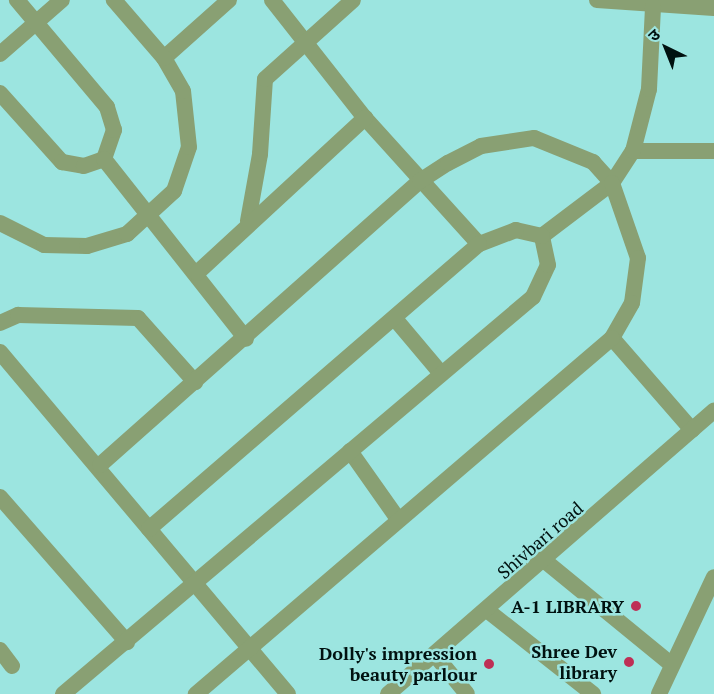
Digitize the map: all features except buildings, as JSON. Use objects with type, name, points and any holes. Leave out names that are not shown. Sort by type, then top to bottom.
[{"type":"street","points":[[0,93],[62,162],[84,166],[104,159],[113,141],[112,118],[17,0]]},
{"type":"street","points":[[0,54],[62,0]]},
{"type":"street","points":[[0,225],[23,238],[61,248],[109,240],[152,217],[174,191],[189,147],[183,91],[164,58],[114,0]]},
{"type":"street","points":[[164,58],[229,0]]},
{"type":"street","points":[[272,0],[365,118],[420,182],[479,244]]},
{"type":"street","points":[[248,221],[265,79],[303,41],[353,0]]},
{"type":"street","points":[[597,0],[653,6],[714,8]]},
{"type":"street","points":[[542,236],[612,183],[633,151],[649,89],[653,6]]},
{"type":"street","points":[[197,273],[248,221],[365,118]]},
{"type":"street","points":[[100,465],[246,339],[420,182],[481,146],[534,138],[593,162],[612,183],[638,258],[632,303],[612,338],[196,694]]},
{"type":"street","points":[[633,151],[714,152]]},
{"type":"street","points":[[104,159],[197,273],[246,339]]},
{"type":"street","points":[[149,529],[396,320],[479,244],[516,230],[542,236]]},
{"type":"street","points":[[63,694],[350,451],[439,371],[533,297],[548,265],[542,236]]},
{"type":"street","points":[[0,323],[18,315],[138,318],[195,381]]},
{"type":"street","points":[[396,320],[439,371]]},
{"type":"street","points":[[612,338],[692,430]]},
{"type":"street","points":[[0,352],[100,465],[149,529],[288,694]]},
{"type":"street","name":"Shivbari road","points":[[388,694],[488,611],[714,411]]},
{"type":"street","points":[[350,451],[398,519]]},
{"type":"street","points":[[0,497],[127,642]]},
{"type":"street","points":[[545,561],[672,665]]},
{"type":"street","points":[[662,693],[672,665],[714,577]]},
{"type":"street","points":[[488,611],[593,694]]},
{"type":"street","points":[[0,650],[12,666]]},
{"type":"street","points":[[435,654],[467,694]]},
{"type":"place","name":"A-1 LIBRARY","points":[[636,606]]},
{"type":"place","name":"Shree Dev library","points":[[629,662]]},
{"type":"place","name":"Dolly's impression beauty parlour","points":[[489,664]]}]
